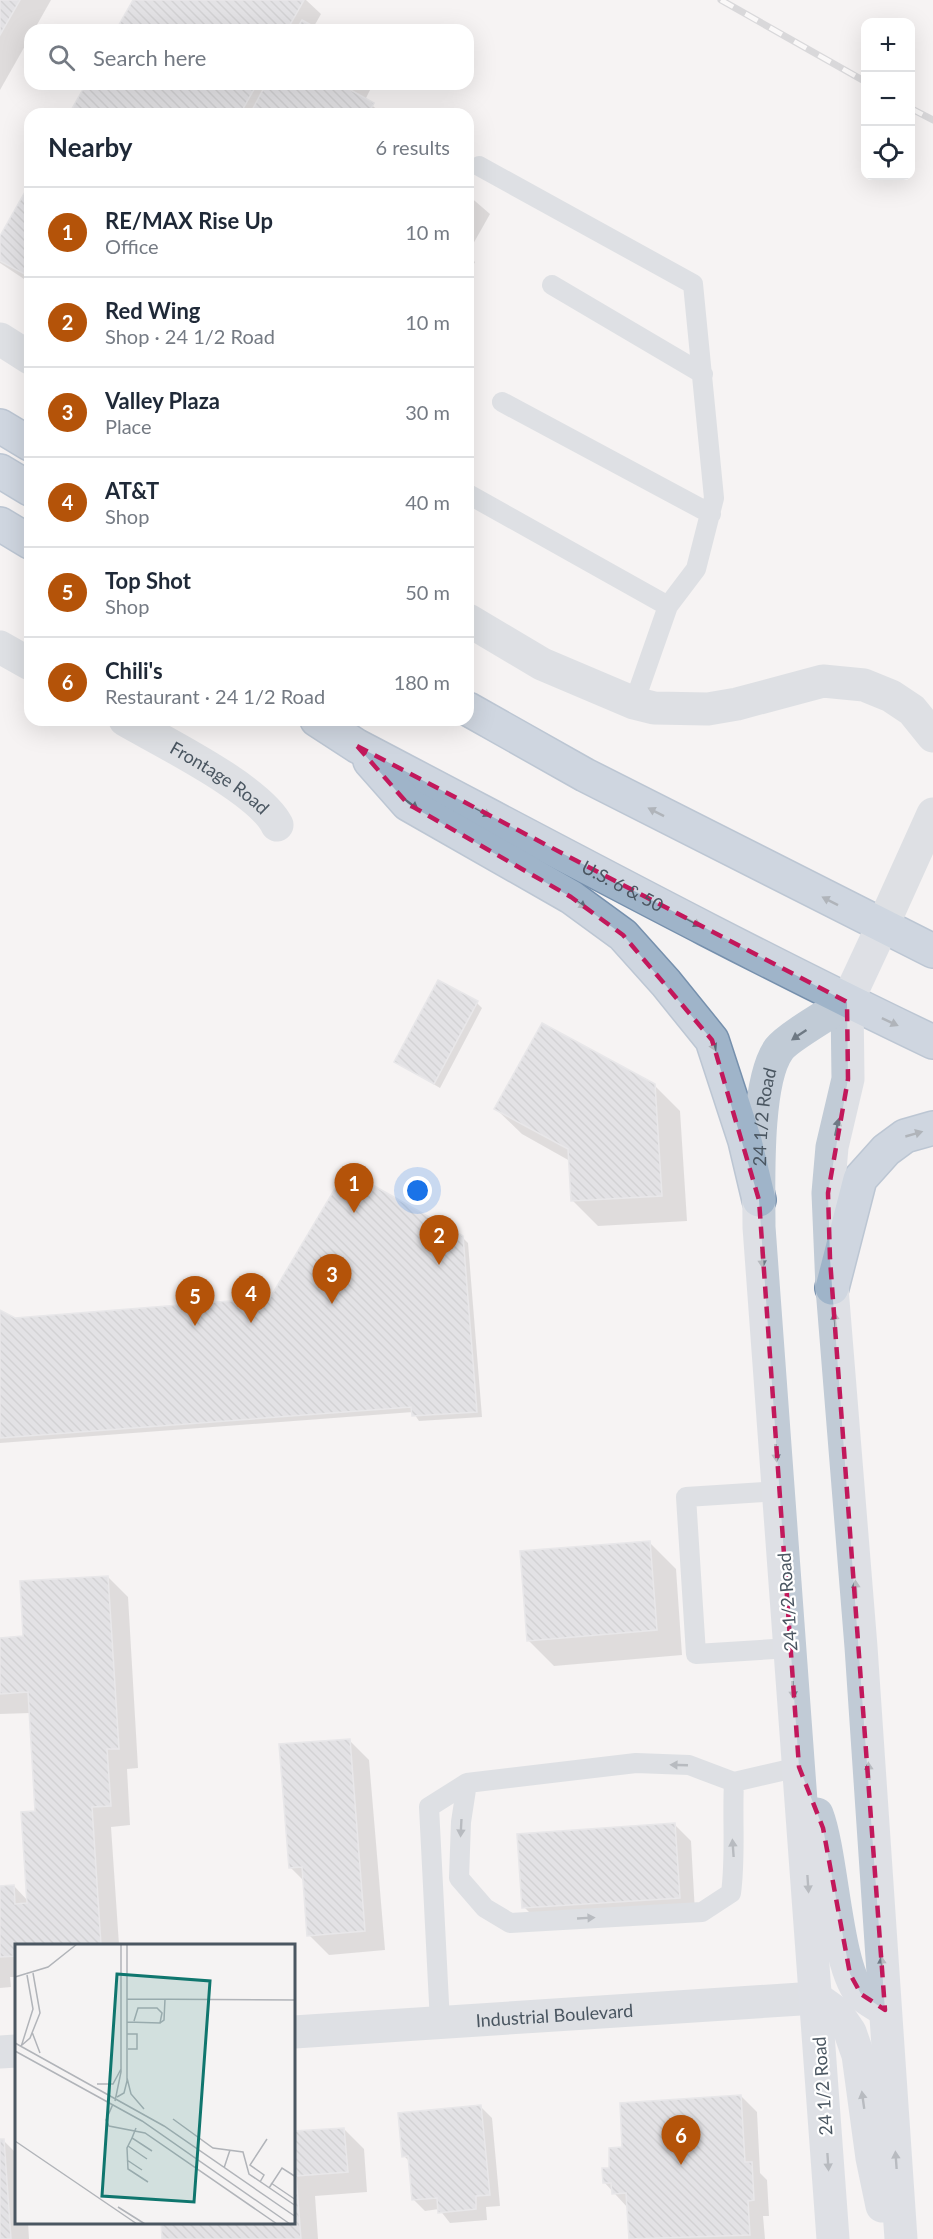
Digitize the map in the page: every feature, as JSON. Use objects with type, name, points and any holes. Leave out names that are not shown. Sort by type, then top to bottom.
[{"type":"highway","points":[[0,426],[24,440]]},
{"type":"highway","points":[[0,471],[24,485]]},
{"type":"highway","points":[[0,524],[24,538]]},
{"type":"highway","points":[[474,712],[585,775],[933,951]]},
{"type":"highway","name":"U.S. 6 & 50","points":[[326,726],[357,746],[847,1002],[933,1042]]},
{"type":"highway","points":[[357,746],[408,804],[571,897],[623,935],[666,982],[712,1040],[745,1141],[759,1200]]},
{"type":"highway","points":[[832,1288],[860,1179],[886,1150],[905,1136],[933,1128]]},
{"type":"main road","points":[[882,927],[847,1002],[848,1079],[832,1147],[828,1193],[832,1288],[901,2239]]},
{"type":"main road","name":"24 1/2 Road","points":[[834,2239],[759,1200],[761,1123],[770,1068],[779,1048],[847,1002]]},
{"type":"main road","points":[[799,1767],[823,1828],[850,1974],[861,1994],[885,2010]]},
{"type":"main road","points":[[816,1998],[837,2013],[850,2032],[858,2055],[872,2158],[882,2208],[894,2239]]},
{"type":"street","points":[[0,339],[24,354]]},
{"type":"street","points":[[474,624],[542,664],[634,703],[654,708],[708,709],[737,704],[823,681],[864,685],[891,696],[912,710],[933,736]]},
{"type":"street","points":[[0,647],[24,661]]},
{"type":"street","name":"Frontage Road","points":[[135,726],[230,782],[272,815],[277,825]]},
{"type":"street","points":[[882,927],[933,814]]},
{"type":"street","name":"Industrial Boulevard","points":[[296,2032],[816,1998]]},
{"type":"street","points":[[0,2052],[15,2051]]},
{"type":"lane","points":[[479,166],[693,284],[714,498],[696,569],[669,606],[634,703]]},
{"type":"lane","points":[[552,285],[703,374]]},
{"type":"lane","points":[[502,402],[711,513]]},
{"type":"lane","points":[[474,497],[669,606]]},
{"type":"lane","points":[[779,1491],[686,1497],[696,1654],[790,1648]]},
{"type":"lane","points":[[440,2023],[429,1808],[467,1783],[636,1763],[689,1765],[734,1782],[799,1767]]},
{"type":"lane","points":[[467,1783],[461,1822],[459,1878],[485,1908],[510,1923],[702,1912],[730,1893],[734,1869],[731,1828],[734,1782]]},
{"type":"highlighted area","points":[[357,746],[847,1002],[848,1079],[828,1193],[830,1259],[885,2010],[861,1994],[850,1974],[823,1828],[799,1767],[759,1200],[712,1040],[623,935],[571,897],[408,804]]},
{"type":"building","points":[[0,0],[20,0],[0,35]]},
{"type":"building","points":[[133,0],[304,0],[290,24],[119,24]]},
{"type":"building","points":[[83,90],[254,90],[243,108],[72,108]]},
{"type":"building","points":[[263,90],[351,90],[374,103],[371,108],[253,108]]},
{"type":"building","points":[[24,194],[24,274],[0,261],[0,236]]},
{"type":"building","points":[[438,980],[478,1001],[434,1084],[394,1062]]},
{"type":"building","points":[[542,1023],[655,1084],[662,1196],[571,1201],[568,1149],[494,1109]]},
{"type":"building","points":[[346,1170],[463,1236],[477,1412],[412,1416],[411,1407],[0,1438],[0,1310],[15,1318],[270,1298]]},
{"type":"building","points":[[650,1541],[657,1630],[527,1641],[520,1551]]},
{"type":"building","points":[[108,1576],[119,1749],[107,1749],[111,1806],[92,1807],[101,1944],[15,1944],[15,1956],[0,1957],[0,1886],[14,1885],[15,1904],[27,1903],[21,1812],[35,1811],[28,1692],[0,1694],[0,1638],[23,1636],[20,1581]]},
{"type":"building","points":[[350,1739],[365,1931],[307,1936],[302,1867],[289,1868],[279,1744]]},
{"type":"building","points":[[675,1823],[680,1898],[522,1908],[517,1834]]},
{"type":"building","points":[[741,2095],[745,2162],[752,2162],[754,2200],[748,2201],[750,2235],[629,2239],[626,2193],[612,2194],[611,2183],[603,2183],[602,2168],[609,2168],[609,2148],[622,2147],[620,2103]]},
{"type":"building","points":[[481,2105],[490,2195],[476,2196],[476,2209],[438,2213],[437,2198],[412,2200],[408,2156],[402,2157],[398,2113]]},
{"type":"building","points":[[344,2128],[348,2172],[296,2176],[296,2131]]},
{"type":"building","points":[[0,2139],[4,2139],[11,2239],[0,2239]]},
{"type":"building","points":[[296,2176],[301,2239],[162,2239],[161,2224],[296,2224]]},
{"type":"railway","points":[[721,0],[861,79]]},
{"type":"railway","points":[[915,111],[933,120]]},
{"type":"place","name":"RE/MAX Rise Up","points":[[354,1213]]},
{"type":"place","name":"Red Wing","points":[[439,1265]]},
{"type":"place","name":"Valley Plaza","points":[[332,1304]]},
{"type":"place","name":"AT&T","points":[[251,1323]]},
{"type":"place","name":"Top Shot","points":[[195,1326]]},
{"type":"place","name":"Chili's","points":[[681,2165]]}]
